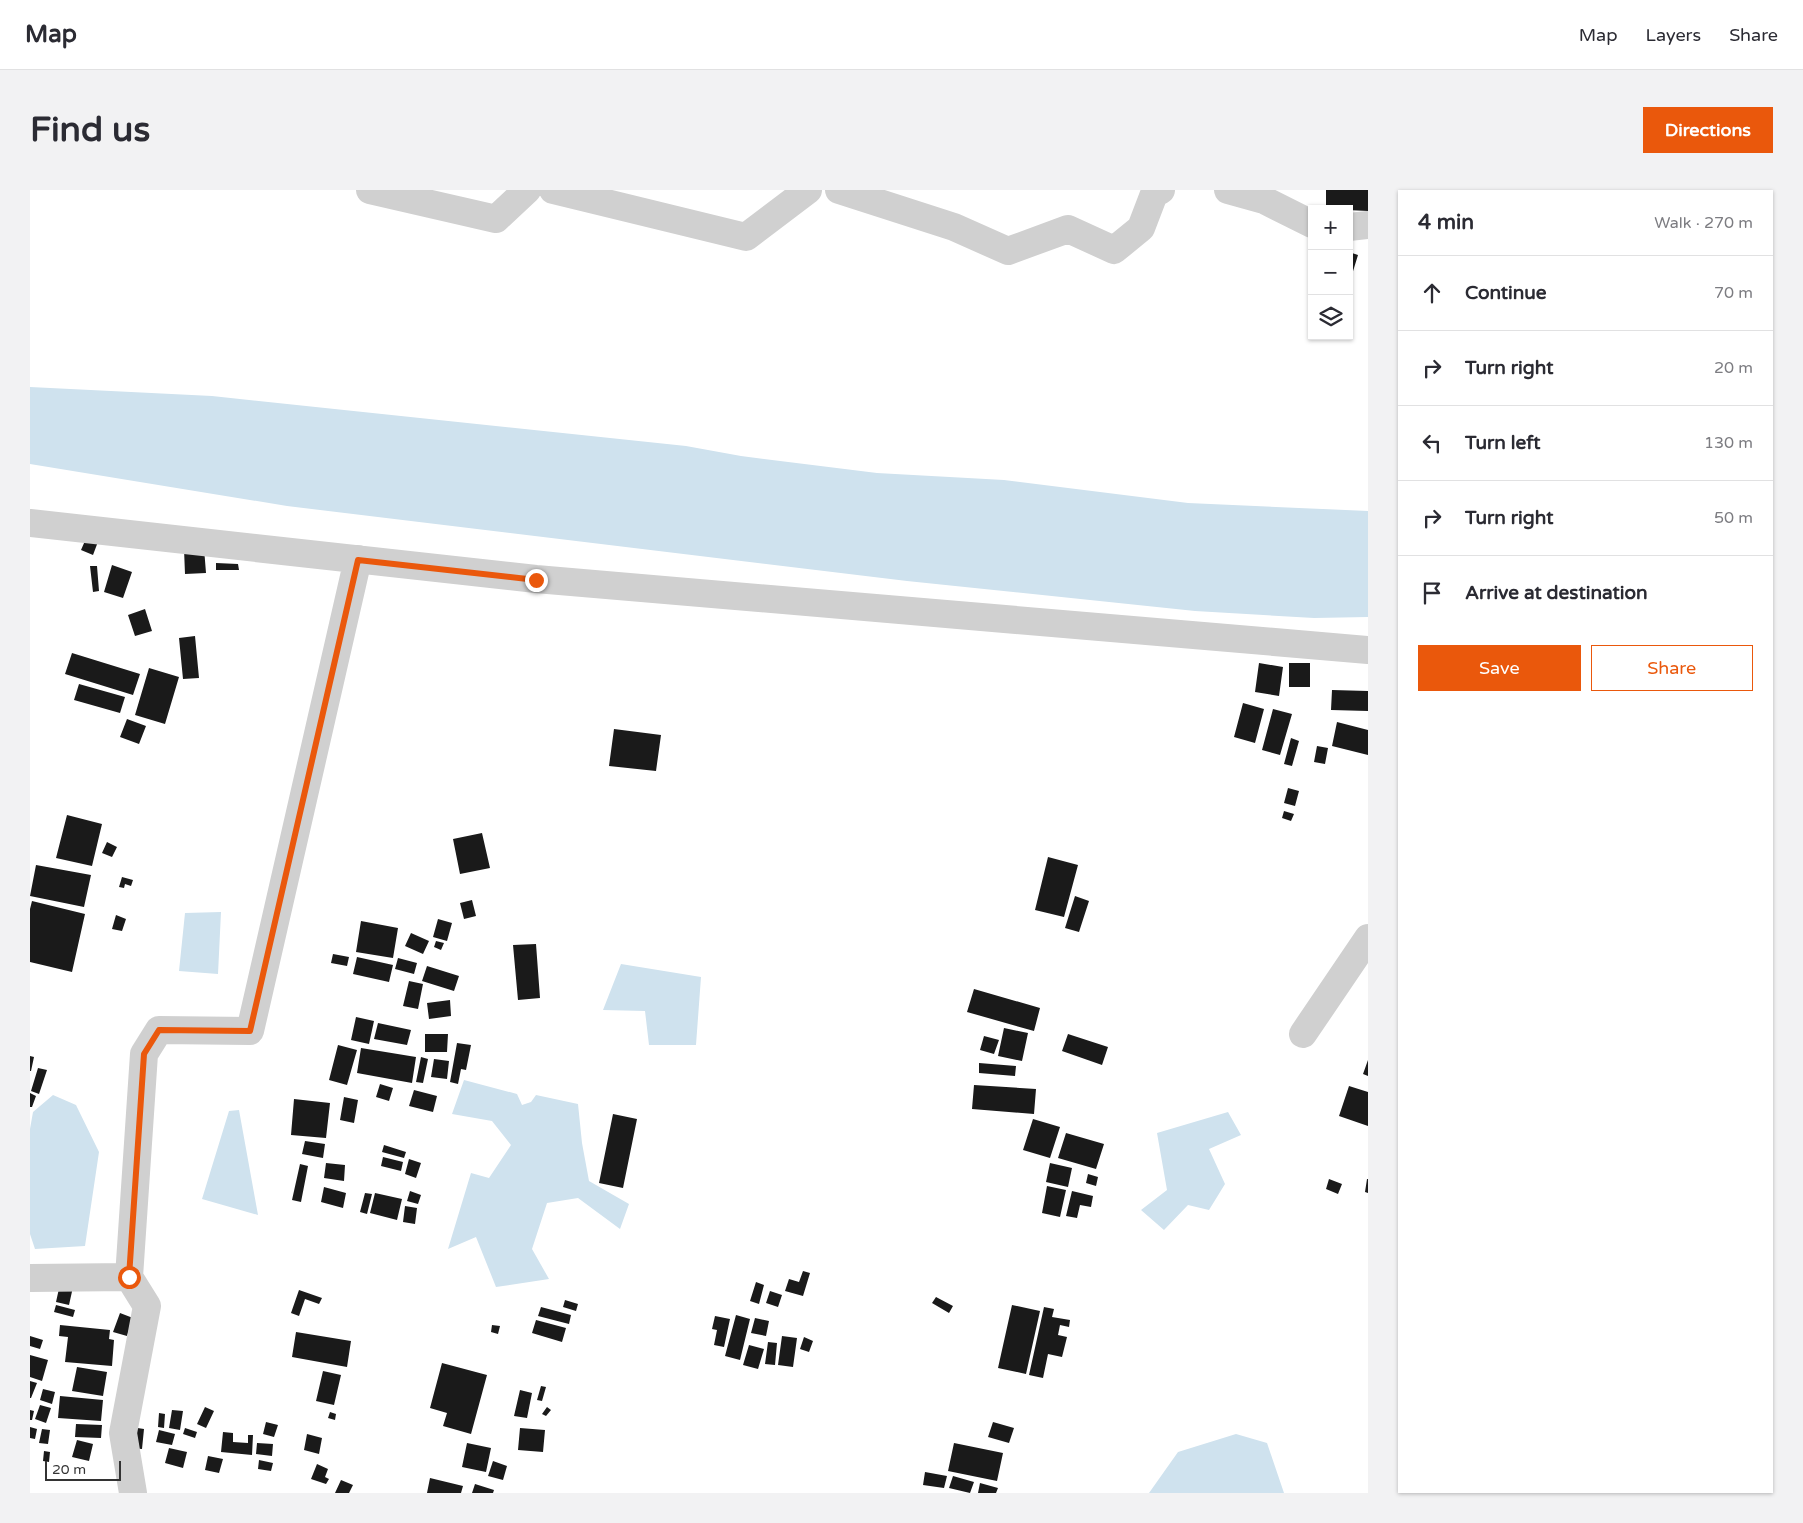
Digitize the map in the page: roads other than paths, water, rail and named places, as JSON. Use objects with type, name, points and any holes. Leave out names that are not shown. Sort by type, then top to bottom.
[{"type":"street","points":[[370,190],[496,219],[527,190]]},
{"type":"street","points":[[553,190],[746,237],[808,190]]},
{"type":"street","points":[[839,190],[954,227],[1008,251],[1068,229],[1114,250],[1141,228],[1154,194],[1161,190]]},
{"type":"street","points":[[1228,190],[1266,195],[1308,221]]},
{"type":"street","points":[[1353,227],[1368,225]]},
{"type":"street","points":[[30,523],[536,580],[1368,650]]},
{"type":"street","points":[[133,1493],[123,1433],[147,1306],[129,1277],[144,1054],[159,1030],[250,1031],[358,560]]},
{"type":"street","points":[[1303,1034],[1368,938]]},
{"type":"street","points":[[30,1278],[129,1277]]},
{"type":"water","points":[[30,387],[212,396],[686,446],[741,456],[877,473],[1004,480],[1188,503],[1368,511],[1368,617],[1314,618],[1195,611],[907,581],[287,506],[30,464]]},
{"type":"water","points":[[221,912],[218,974],[179,971],[185,913]]},
{"type":"water","points":[[621,964],[701,977],[696,1045],[649,1045],[645,1011],[603,1010]]},
{"type":"water","points":[[464,1080],[517,1094],[522,1105],[531,1102],[536,1095],[578,1104],[582,1143],[589,1181],[629,1204],[620,1229],[578,1198],[547,1203],[532,1249],[549,1279],[496,1287],[476,1237],[448,1249],[471,1173],[489,1178],[511,1145],[492,1121],[452,1114]]},
{"type":"water","points":[[53,1095],[76,1105],[99,1152],[85,1246],[35,1249],[30,1234],[30,1129],[33,1112]]},
{"type":"water","points":[[239,1110],[258,1215],[202,1199],[229,1111]]},
{"type":"water","points":[[1228,1112],[1241,1135],[1209,1149],[1225,1184],[1209,1210],[1188,1205],[1164,1230],[1141,1210],[1167,1190],[1157,1133]]},
{"type":"water","points":[[1236,1434],[1267,1443],[1284,1493],[1149,1493],[1178,1452]]}]
